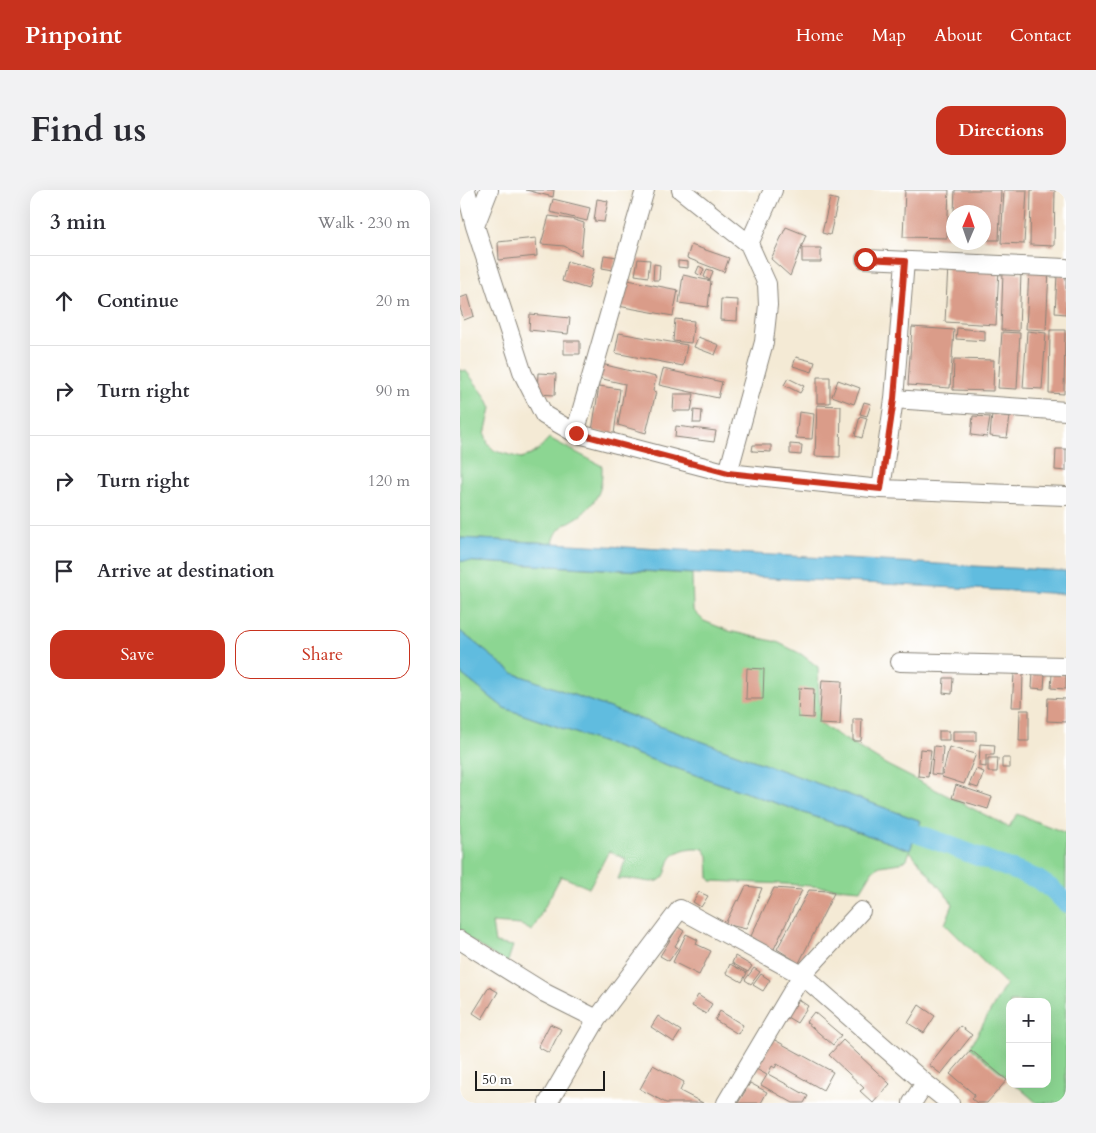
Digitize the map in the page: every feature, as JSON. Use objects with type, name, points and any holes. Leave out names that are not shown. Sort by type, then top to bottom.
[{"type":"street","points":[[466,190],[475,226],[523,374],[544,415],[576,433],[728,473],[881,489],[1066,496]]},
{"type":"street","points":[[475,226],[489,190]]},
{"type":"street","points":[[576,433],[645,190]]},
{"type":"street","points":[[681,190],[749,244],[767,284],[768,306],[764,342],[728,473]]},
{"type":"street","points":[[749,244],[773,190]]},
{"type":"street","points":[[865,259],[1066,268]]},
{"type":"street","points":[[881,489],[894,399],[905,261]]},
{"type":"street","points":[[894,399],[1066,411]]},
{"type":"street","points":[[900,662],[1066,666]]},
{"type":"street","points":[[548,1103],[597,1019],[680,909],[802,975],[950,1103]]},
{"type":"street","points":[[726,1103],[802,975],[860,911]]},
{"type":"street","points":[[460,940],[545,993],[597,1019]]},
{"type":"street","points":[[912,1103],[925,1082]]},
{"type":"green space","points":[[460,370],[466,371],[486,397],[491,408],[485,434],[488,444],[495,451],[521,458],[531,455],[538,450],[549,438],[602,466],[601,485],[596,498],[582,514],[561,528],[555,536],[553,543],[460,538]]},
{"type":"green space","points":[[460,561],[692,574],[693,610],[704,621],[729,631],[777,642],[801,654],[818,667],[820,724],[887,765],[1009,827],[1017,814],[1066,833],[1066,1103],[1037,1103],[1020,1088],[1051,1088],[1051,998],[1006,998],[1006,1077],[970,1047],[1006,984],[945,924],[953,904],[910,851],[907,859],[900,863],[880,866],[873,870],[861,890],[711,881],[709,877],[708,856],[704,849],[696,848],[682,850],[674,855],[669,861],[664,877],[658,881],[618,879],[626,859],[609,851],[589,888],[561,876],[532,931],[521,925],[492,923],[495,943],[513,946],[507,964],[460,933],[460,673],[504,708],[910,850],[921,821],[513,673],[460,631]]},
{"type":"water","points":[[460,538],[1066,571],[1066,594],[460,561]]},
{"type":"water","points":[[460,631],[513,673],[921,821],[910,850],[504,708],[460,673]]},
{"type":"building","points":[[526,190],[554,190],[553,197]]},
{"type":"building","points":[[905,190],[949,190],[948,205],[946,205],[946,238],[903,237]]},
{"type":"building","points":[[955,190],[1001,190],[999,240],[991,240],[991,205],[954,205]]},
{"type":"building","points":[[1004,190],[1027,190],[1024,244],[1001,243]]},
{"type":"building","points":[[1031,190],[1055,190],[1054,246],[1030,245]]},
{"type":"building","points":[[830,198],[838,200],[830,235],[822,233]]},
{"type":"building","points":[[553,199],[590,208],[587,221],[550,212]]},
{"type":"building","points":[[597,199],[608,201],[604,222],[594,221]]},
{"type":"building","points":[[549,216],[584,223],[581,255],[564,246],[541,244]]},
{"type":"building","points":[[786,227],[806,235],[790,276],[771,259]]},
{"type":"building","points":[[536,238],[537,256],[499,260],[498,242]]},
{"type":"building","points":[[691,245],[729,258],[724,272],[687,258]]},
{"type":"building","points":[[802,248],[821,248],[821,262],[802,262]]},
{"type":"building","points":[[604,255],[617,257],[613,270],[602,268]]},
{"type":"building","points":[[638,259],[650,260],[648,277],[635,275]]},
{"type":"building","points":[[567,261],[594,269],[588,289],[562,281]]},
{"type":"building","points":[[678,261],[688,262],[688,268],[678,267]]},
{"type":"building","points":[[654,264],[660,265],[659,280],[653,280]]},
{"type":"building","points":[[699,266],[704,269],[701,276],[696,273]]},
{"type":"building","points":[[948,266],[999,269],[996,325],[945,322]]},
{"type":"building","points":[[707,269],[713,271],[710,280],[704,277]]},
{"type":"building","points":[[1029,270],[1049,270],[1046,330],[1026,329]]},
{"type":"building","points":[[1003,272],[1021,273],[1019,331],[1001,330]]},
{"type":"building","points":[[683,275],[711,281],[708,307],[679,303]]},
{"type":"building","points":[[1057,275],[1066,275],[1066,314],[1055,313]]},
{"type":"building","points":[[623,279],[678,290],[673,316],[618,306]]},
{"type":"building","points":[[468,295],[474,316],[464,320],[460,308],[460,298]]},
{"type":"building","points":[[721,299],[738,300],[737,321],[720,320]]},
{"type":"building","points":[[530,314],[570,318],[568,334],[529,330]]},
{"type":"building","points":[[675,319],[694,321],[691,343],[673,341]]},
{"type":"building","points":[[912,327],[954,330],[950,388],[908,385]]},
{"type":"building","points":[[957,328],[985,331],[985,341],[956,339]]},
{"type":"building","points":[[1050,330],[1065,330],[1064,394],[1049,393]]},
{"type":"building","points":[[1027,331],[1046,333],[1042,389],[1023,388]]},
{"type":"building","points":[[1002,332],[1020,333],[1017,389],[998,388]]},
{"type":"building","points":[[619,333],[687,345],[683,366],[615,353]]},
{"type":"building","points":[[698,337],[719,345],[715,355],[694,347]]},
{"type":"building","points":[[564,341],[580,341],[580,354],[564,354]]},
{"type":"building","points":[[796,357],[815,362],[812,372],[793,366]]},
{"type":"building","points":[[954,359],[994,360],[993,391],[953,390]]},
{"type":"building","points":[[597,363],[656,377],[653,391],[656,392],[646,433],[618,425],[625,384],[594,377]]},
{"type":"building","points":[[663,369],[722,382],[718,398],[659,385]]},
{"type":"building","points":[[538,373],[556,374],[555,395],[537,394]]},
{"type":"building","points":[[817,377],[830,377],[830,403],[817,403]]},
{"type":"building","points":[[788,378],[804,386],[800,393],[784,385]]},
{"type":"building","points":[[838,380],[860,388],[854,404],[832,396]]},
{"type":"building","points":[[599,386],[620,389],[614,434],[592,431]]},
{"type":"building","points":[[674,394],[694,394],[691,411],[673,411]]},
{"type":"building","points":[[864,402],[871,404],[867,416],[860,414]]},
{"type":"building","points":[[817,405],[841,406],[840,457],[815,456]]},
{"type":"building","points":[[694,410],[702,411],[701,423],[693,423]]},
{"type":"building","points":[[799,412],[814,414],[812,439],[796,438]]},
{"type":"building","points":[[992,414],[1010,417],[1007,438],[990,436]]},
{"type":"building","points":[[860,416],[867,418],[862,438],[855,436]]},
{"type":"building","points":[[973,416],[990,417],[987,437],[971,435]]},
{"type":"building","points":[[676,426],[716,431],[714,442],[675,437]]},
{"type":"building","points":[[790,444],[802,445],[801,455],[790,454]]},
{"type":"building","points":[[753,445],[771,445],[771,452],[752,451]]},
{"type":"building","points":[[1056,449],[1066,449],[1066,471],[1055,470]]},
{"type":"building","points":[[747,668],[764,669],[763,699],[746,699]]},
{"type":"building","points":[[1033,673],[1045,674],[1044,689],[1032,688]]},
{"type":"building","points":[[1014,674],[1023,674],[1022,707],[1012,707]]},
{"type":"building","points":[[1052,674],[1066,675],[1066,689],[1051,688]]},
{"type":"building","points":[[944,678],[953,678],[952,694],[943,693]]},
{"type":"building","points":[[822,680],[842,681],[840,725],[819,724]]},
{"type":"building","points":[[799,688],[814,689],[813,718],[798,717]]},
{"type":"building","points":[[1048,698],[1066,699],[1066,722],[1047,721]]},
{"type":"building","points":[[1020,710],[1029,710],[1029,741],[1019,741]]},
{"type":"building","points":[[853,719],[862,719],[861,741],[853,741]]},
{"type":"building","points":[[939,731],[949,731],[949,740],[939,740]]},
{"type":"building","points":[[953,731],[976,731],[976,741],[953,741]]},
{"type":"building","points":[[980,744],[995,745],[994,755],[986,755],[986,767],[979,766]]},
{"type":"building","points":[[934,746],[943,747],[941,775],[931,774]]},
{"type":"building","points":[[949,747],[976,754],[964,784],[942,777]]},
{"type":"building","points":[[920,749],[931,750],[928,777],[918,776]]},
{"type":"building","points":[[988,758],[998,758],[997,772],[988,772]]},
{"type":"building","points":[[1002,758],[1010,758],[1010,768],[1002,768]]},
{"type":"building","points":[[976,769],[984,772],[978,788],[969,785]]},
{"type":"building","points":[[956,785],[992,797],[988,809],[952,798]]},
{"type":"building","points":[[746,886],[762,888],[746,929],[725,924],[737,900],[739,901]]},
{"type":"building","points":[[774,888],[802,890],[773,951],[751,936]]},
{"type":"building","points":[[809,890],[830,891],[834,893],[799,963],[777,949]]},
{"type":"building","points":[[699,892],[708,896],[701,907],[693,902]]},
{"type":"building","points":[[678,927],[684,931],[675,946],[678,948],[669,961],[660,956]]},
{"type":"building","points":[[686,934],[698,940],[696,944],[711,951],[699,975],[673,962]]},
{"type":"building","points":[[735,956],[752,966],[748,972],[732,963]]},
{"type":"building","points":[[730,964],[747,973],[742,982],[726,973]]},
{"type":"building","points":[[754,968],[760,972],[751,984],[745,980]]},
{"type":"building","points":[[761,974],[770,980],[763,991],[753,985]]},
{"type":"building","points":[[489,987],[498,992],[482,1019],[473,1013]]},
{"type":"building","points":[[698,995],[712,1004],[706,1014],[692,1006]]},
{"type":"building","points":[[799,1000],[808,1006],[797,1023],[787,1017]]},
{"type":"building","points":[[919,1005],[935,1016],[924,1033],[908,1023]]},
{"type":"building","points":[[720,1011],[743,1025],[738,1034],[715,1020]]},
{"type":"building","points":[[814,1012],[841,1035],[833,1045],[806,1022]]},
{"type":"building","points":[[658,1016],[681,1031],[674,1042],[651,1027]]},
{"type":"building","points":[[550,1024],[561,1029],[549,1053],[538,1047]]},
{"type":"building","points":[[960,1026],[972,1035],[941,1074],[929,1065]]},
{"type":"building","points":[[773,1039],[833,1072],[823,1090],[777,1064],[775,1068],[772,1066],[768,1074],[808,1096],[804,1103],[793,1103],[761,1085],[767,1075],[756,1069]]},
{"type":"building","points":[[843,1040],[890,1084],[873,1103],[860,1091],[864,1088],[829,1055]]},
{"type":"building","points":[[971,1050],[1006,1081],[987,1103],[977,1103],[972,1099],[975,1095],[950,1074]]},
{"type":"building","points":[[653,1065],[684,1082],[680,1091],[703,1103],[666,1103],[640,1089]]},
{"type":"building","points":[[750,1083],[767,1092],[761,1103],[738,1103]]},
{"type":"waterway","points":[[893,826],[1037,879],[1052,889],[1066,903]]},
{"type":"route","points":[[576,433],[728,473],[881,489],[894,399],[905,261],[865,259]]}]
